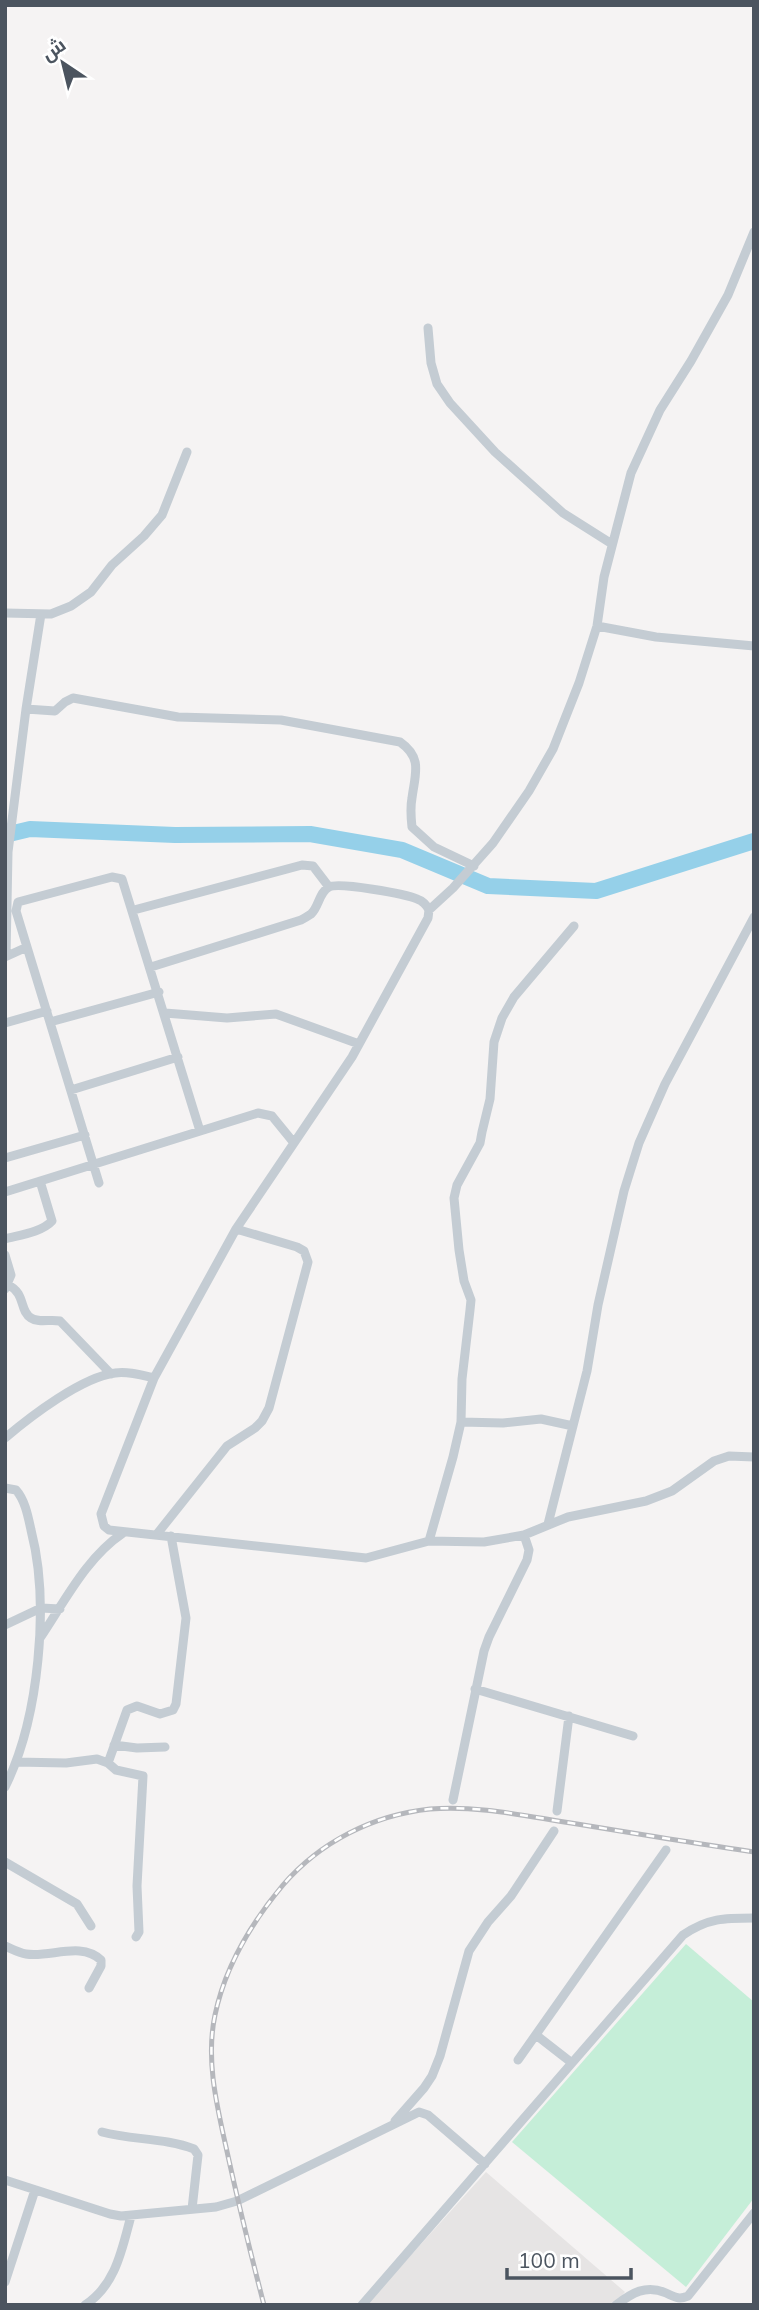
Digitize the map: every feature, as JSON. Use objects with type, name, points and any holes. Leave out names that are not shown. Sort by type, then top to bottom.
[{"type":"street","points":[[754,232],[728,295],[660,410],[631,473],[604,577],[597,626],[579,683],[553,749],[494,843],[429,909],[428,918],[352,1057],[236,1229],[154,1378],[101,1514],[104,1526],[109,1530],[366,1558],[429,1541],[484,1542],[524,1535],[568,1517],[646,1501],[672,1491],[714,1461],[729,1456],[754,1457]]},
{"type":"street","points":[[428,328],[437,384],[450,403],[495,452],[555,507],[612,544]]},
{"type":"street","points":[[5,613],[41,614],[61,611],[81,600],[112,565],[154,527],[162,515],[187,452]]},
{"type":"street","points":[[27,947],[6,956],[8,852],[41,614]]},
{"type":"street","points":[[597,626],[668,638],[754,646]]},
{"type":"street","points":[[26,709],[55,711],[73,698],[178,717],[281,720],[400,742],[411,750],[416,767],[411,802],[412,827],[434,847],[474,866]]},
{"type":"street","points":[[134,910],[302,865],[313,866],[329,887]]},
{"type":"street","points":[[99,1182],[15,909],[21,901],[118,877],[124,881],[200,1131]]},
{"type":"street","points":[[151,967],[302,920],[312,913],[329,887],[338,885],[416,898],[429,909]]},
{"type":"street","points":[[548,1524],[559,1472],[587,1371],[598,1305],[624,1191],[639,1143],[665,1084],[754,917]]},
{"type":"street","points":[[429,1541],[461,1422],[462,1379],[471,1300],[462,1269],[454,1198],[457,1185],[480,1143],[490,1099],[494,1042],[502,1018],[523,984],[574,926]]},
{"type":"street","points":[[50,1022],[159,992]]},
{"type":"street","points":[[5,1023],[47,1011]]},
{"type":"street","points":[[165,1013],[227,1018],[276,1014],[359,1044]]},
{"type":"street","points":[[71,1090],[178,1058]]},
{"type":"street","points":[[5,1192],[249,1115],[264,1114],[277,1122],[294,1143]]},
{"type":"street","points":[[5,1158],[85,1136]]},
{"type":"street","points":[[5,1239],[49,1225],[52,1221],[40,1181]]},
{"type":"street","points":[[158,1534],[227,1446],[262,1421],[269,1408],[308,1262],[304,1251],[297,1247],[236,1229]]},
{"type":"street","points":[[5,1255],[10,1275],[7,1287],[20,1294],[29,1317],[34,1320],[60,1321],[111,1374]]},
{"type":"street","points":[[5,1438],[70,1392],[89,1382],[111,1374],[128,1373],[154,1378]]},
{"type":"street","points":[[461,1422],[503,1423],[541,1419],[573,1426]]},
{"type":"street","points":[[5,1488],[16,1490],[25,1507],[39,1565],[41,1608],[40,1639],[27,1730],[5,1787]]},
{"type":"street","points":[[40,1639],[87,1567],[109,1542],[123,1532]]},
{"type":"street","points":[[453,1800],[475,1689],[489,1637],[527,1560],[529,1550],[524,1535]]},
{"type":"street","points":[[108,1763],[123,1718],[131,1707],[143,1707],[160,1714],[173,1710],[176,1704],[186,1618],[171,1536]]},
{"type":"street","points":[[5,1625],[41,1608],[60,1609]]},
{"type":"street","points":[[475,1689],[633,1736]]},
{"type":"street","points":[[556,1811],[569,1716]]},
{"type":"street","points":[[114,1745],[165,1747]]},
{"type":"street","points":[[16,1762],[66,1763],[97,1759],[116,1770],[140,1774],[144,1779],[137,1886],[139,1932],[136,1937]]},
{"type":"street","points":[[392,2125],[432,2076],[464,1965],[473,1945],[488,1922],[511,1896],[554,1831]]},
{"type":"street","points":[[518,2060],[666,1850]]},
{"type":"street","points":[[5,1862],[76,1904],[91,1926]]},
{"type":"street","points":[[362,2305],[682,1934],[709,1920],[754,1918]]},
{"type":"street","points":[[5,1946],[29,1955],[60,1951],[96,1955],[101,1966],[89,1988]]},
{"type":"street","points":[[536,2035],[572,2063]]},
{"type":"street","points":[[5,2180],[110,2214],[131,2216],[216,2207],[237,2201],[415,2114],[424,2113],[485,2164]]},
{"type":"street","points":[[102,2133],[194,2149],[198,2155],[192,2208]]},
{"type":"street","points":[[5,2282],[34,2190]]},
{"type":"street","points":[[616,2305],[642,2290],[653,2289],[677,2299],[688,2296],[754,2213]]},
{"type":"street","points":[[85,2305],[99,2292],[118,2266],[131,2216]]},
{"type":"shaded area","points":[[486,2172],[625,2292],[614,2305],[366,2305]]},
{"type":"green space","points":[[686,1944],[754,2002],[754,2198],[686,2287],[512,2142]]},
{"type":"waterway","points":[[5,835],[30,829],[175,835],[310,834],[402,850],[488,886],[596,891],[754,841]]},
{"type":"railway","points":[[264,2305],[217,2104],[212,2068],[212,2033],[225,1980],[241,1946],[272,1899],[298,1870],[331,1844],[368,1824],[409,1812],[448,1808],[501,1812],[754,1852]]}]
